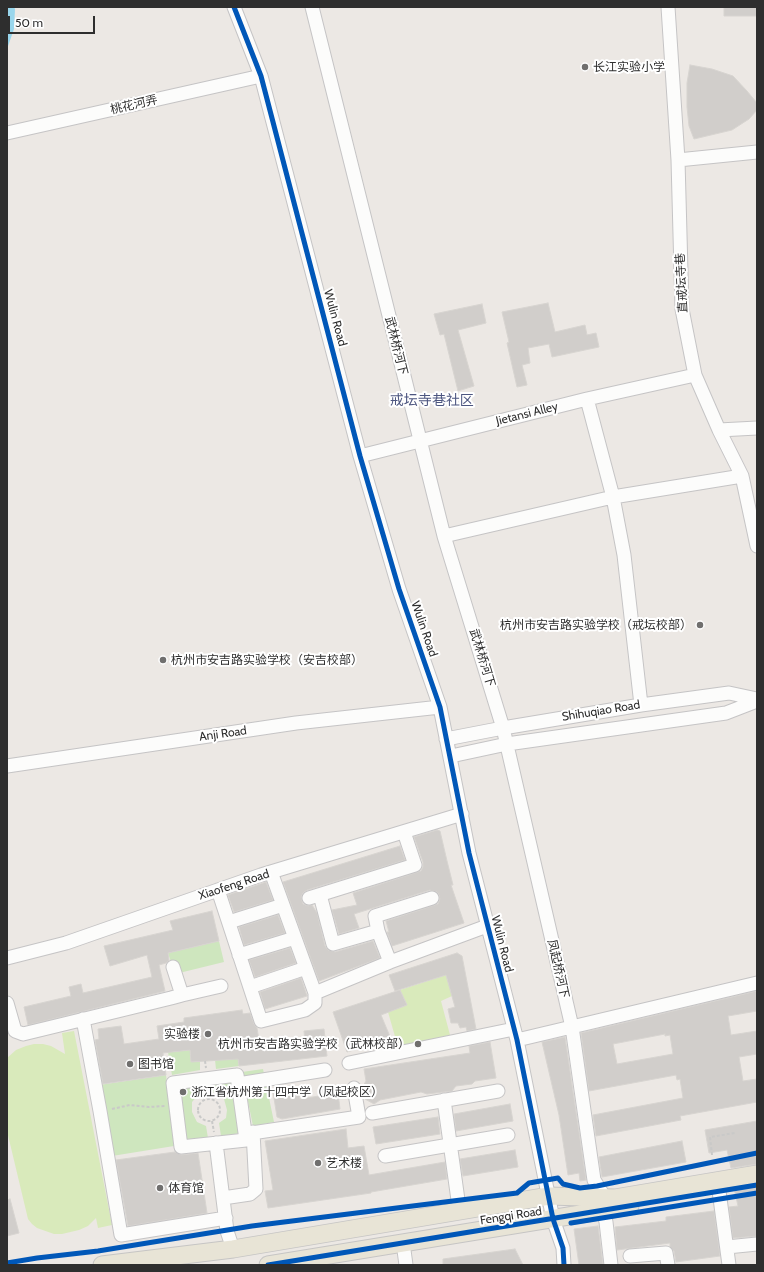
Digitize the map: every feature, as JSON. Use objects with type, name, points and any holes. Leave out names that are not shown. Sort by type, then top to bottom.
[{"type":"main road","points":[[102,1265],[233,1249],[549,1196],[606,1206],[615,1198],[757,1174]]},
{"type":"main road","name":"Fengqi Road","points":[[274,1265],[553,1219],[606,1206],[719,1192],[757,1185]]},
{"type":"street","name":"Wulin Road","points":[[234,7],[262,76],[360,456],[399,589],[440,707],[451,756],[469,853],[515,1034],[553,1219],[563,1248],[564,1265]]},
{"type":"street","name":"武林桥河下","points":[[312,7],[444,536],[503,728]]},
{"type":"street","name":"直戒坛寺巷","points":[[668,7],[678,160],[682,309],[695,374],[719,430],[742,476],[757,546]]},
{"type":"street","name":"桃花河弄","points":[[7,133],[262,76]]},
{"type":"street","points":[[678,160],[757,152]]},
{"type":"street","name":"Jietansi Alley","points":[[360,456],[695,374]]},
{"type":"street","points":[[588,399],[613,497],[624,555],[641,704]]},
{"type":"street","points":[[719,430],[757,428]]},
{"type":"street","points":[[444,536],[613,497],[742,476]]},
{"type":"street","name":"Shihuqiao Road","points":[[446,739],[641,704],[729,693],[757,700]]},
{"type":"street","name":"Shihuqiao Road","points":[[451,756],[507,744],[726,713],[757,700]]},
{"type":"street","name":"Anji Road","points":[[7,766],[296,723],[440,707]]},
{"type":"street","name":"凤起桥河下","points":[[503,728],[572,1027],[594,1180],[606,1206],[606,1222],[611,1265]]},
{"type":"street","name":"Xiaofeng Road","points":[[7,958],[66,943],[271,872],[462,814]]},
{"type":"street","points":[[378,931],[333,944],[314,896],[415,865],[404,832]]},
{"type":"street","points":[[218,890],[261,1021],[305,1010],[315,1003],[315,993],[271,872]]},
{"type":"street","points":[[390,962],[378,931],[375,916],[432,898]]},
{"type":"street","points":[[228,922],[283,905]]},
{"type":"street","points":[[315,993],[390,962],[487,926]]},
{"type":"street","points":[[240,955],[295,938]]},
{"type":"street","points":[[173,967],[182,995]]},
{"type":"street","points":[[250,987],[306,968]]},
{"type":"street","points":[[349,1063],[515,1034],[572,1027],[757,983]]},
{"type":"street","points":[[7,1003],[15,1031],[23,1034],[221,986]]},
{"type":"street","points":[[83,1019],[100,1111],[120,1235],[226,1218]]},
{"type":"street","points":[[238,1084],[325,1070]]},
{"type":"street","points":[[223,1198],[250,1194],[256,1189],[249,1133],[237,1075],[173,1083],[181,1146],[246,1140],[249,1133]]},
{"type":"street","points":[[249,1133],[359,1117],[354,1088]]},
{"type":"street","points":[[372,1113],[498,1091]]},
{"type":"street","points":[[444,1100],[458,1200],[462,1211]]},
{"type":"street","points":[[385,1156],[450,1144],[508,1136]]},
{"type":"street","points":[[216,1143],[227,1231],[233,1249]]},
{"type":"street","points":[[719,1192],[729,1265]]},
{"type":"street","points":[[403,1243],[406,1265]]},
{"type":"street","points":[[727,1247],[757,1244]]},
{"type":"street","points":[[630,1256],[666,1253],[668,1265]]},
{"type":"path","points":[[206,1098],[210,1098],[217,1102],[220,1109],[219,1116],[212,1121],[209,1121],[202,1119],[199,1116],[197,1109],[200,1102],[206,1098]]},
{"type":"path","points":[[100,1111],[130,1105],[162,1107],[176,1104]]},
{"type":"path","points":[[712,1155],[710,1137],[736,1133]]},
{"type":"green space","points":[[219,941],[224,962],[175,974],[168,953]]},
{"type":"green space","points":[[446,975],[452,996],[441,1001],[450,1035],[398,1047],[388,1012],[407,1005],[400,990]]},
{"type":"green space","points":[[74,1031],[112,1225],[98,1228],[96,1218],[88,1226],[79,1230],[62,1234],[54,1234],[37,1228],[28,1219],[7,1131],[7,1058],[16,1050],[34,1044],[51,1046],[65,1054],[62,1033]]},
{"type":"green space","points":[[190,1050],[191,1062],[200,1061],[200,1070],[172,1075],[168,1052]]},
{"type":"green space","points":[[237,1050],[239,1066],[216,1069],[215,1060]]},
{"type":"green space","points":[[263,1069],[274,1122],[253,1126],[242,1072]]},
{"type":"green space","points":[[166,1075],[174,1146],[112,1156],[99,1085]]},
{"type":"green space","points":[[230,1075],[241,1133],[221,1136],[219,1123],[226,1118],[227,1110],[224,1099],[213,1092],[212,1078]]},
{"type":"green space","points":[[197,1080],[199,1094],[192,1102],[192,1112],[197,1122],[206,1126],[208,1138],[186,1139],[179,1086]]},
{"type":"water","points":[[7,7],[14,7],[15,9],[14,29],[7,49]]},
{"type":"building","points":[[724,7],[757,7],[757,16],[724,16]]},
{"type":"building","points":[[690,65],[712,69],[733,76],[757,103],[757,110],[749,119],[732,130],[694,139],[689,126],[687,107],[687,83]]},
{"type":"building","points":[[548,303],[555,332],[585,325],[587,335],[596,333],[599,347],[552,357],[549,344],[528,348],[530,363],[522,365],[527,385],[517,387],[502,312]]},
{"type":"building","points":[[482,304],[486,323],[458,330],[474,386],[458,391],[444,334],[440,335],[434,314]]},
{"type":"building","points":[[437,830],[440,831],[453,885],[451,885],[464,923],[392,946],[387,932],[389,932],[386,921],[438,904],[440,899],[439,895],[437,892],[430,890],[354,914],[359,928],[339,934],[332,910],[357,905],[353,893],[421,871],[423,862],[414,837]]},
{"type":"building","points":[[400,846],[405,860],[307,890],[303,893],[301,897],[303,904],[308,906],[312,905],[317,913],[325,946],[328,950],[335,952],[373,941],[380,958],[319,981],[283,882]]},
{"type":"building","points":[[266,882],[273,900],[234,912],[228,895]]},
{"type":"building","points":[[212,911],[219,941],[168,953],[169,960],[166,963],[159,965],[165,991],[28,1025],[24,1007],[71,996],[69,987],[81,984],[83,993],[152,977],[147,955],[110,966],[104,946],[173,930],[170,921]]},
{"type":"building","points":[[278,915],[285,933],[244,945],[239,927]]},
{"type":"building","points":[[290,948],[296,963],[255,977],[249,960]]},
{"type":"building","points":[[457,953],[462,956],[476,1029],[467,1031],[466,1027],[460,1028],[458,1023],[451,1023],[448,1009],[455,1007],[446,975],[395,991],[389,975]]},
{"type":"building","points":[[301,978],[307,996],[265,1009],[260,992]]},
{"type":"building","points":[[400,990],[407,1005],[381,1015],[391,1039],[347,1052],[333,1012]]},
{"type":"building","points":[[757,991],[757,1011],[728,1016],[731,1035],[757,1031],[757,1054],[739,1057],[743,1081],[757,1079],[757,1102],[680,1116],[681,1120],[596,1136],[593,1115],[683,1098],[680,1079],[677,1080],[676,1075],[589,1091],[581,1033]],"holes":[[[665,1034],[665,1036],[670,1035],[673,1054],[617,1064],[613,1044]]]},
{"type":"building","points":[[242,1010],[243,1014],[250,1013],[257,1028],[260,1047],[305,1041],[304,1031],[324,1029],[327,1056],[239,1066],[238,1059],[191,1062],[190,1050],[163,1053],[166,1075],[103,1084],[95,1040],[99,1039],[98,1029],[121,1026],[124,1044],[159,1039],[157,1026],[184,1022],[184,1018]]},
{"type":"building","points":[[565,1037],[586,1180],[580,1181],[579,1173],[568,1175],[559,1115],[542,1042]]},
{"type":"building","points":[[490,1042],[496,1078],[456,1086],[452,1091],[427,1094],[421,1092],[380,1100],[374,1104],[365,1099],[363,1086],[366,1081],[364,1069],[470,1053],[469,1046]]},
{"type":"building","points":[[298,1088],[300,1099],[338,1093],[340,1109],[282,1119],[277,1117],[273,1092]]},
{"type":"building","points":[[510,1104],[513,1121],[456,1131],[454,1114]]},
{"type":"building","points":[[438,1117],[440,1134],[376,1144],[373,1127]]},
{"type":"building","points":[[757,1121],[757,1164],[731,1168],[727,1150],[709,1153],[705,1130]]},
{"type":"building","name":"艺术楼","points":[[346,1129],[348,1148],[364,1146],[369,1175],[445,1162],[447,1179],[371,1193],[268,1208],[265,1191],[273,1190],[265,1141]]},
{"type":"building","points":[[682,1141],[686,1162],[602,1177],[599,1157]]},
{"type":"building","points":[[515,1150],[518,1167],[463,1176],[460,1159]]},
{"type":"building","name":"体育馆","points":[[175,1152],[181,1155],[198,1153],[207,1213],[128,1226],[116,1160]]},
{"type":"building","points":[[757,1184],[757,1236],[733,1238],[729,1207],[738,1206],[734,1188]]},
{"type":"building","points":[[10,1199],[19,1233],[7,1236],[7,1200]]},
{"type":"building","points":[[714,1211],[720,1256],[676,1262],[674,1251],[670,1247],[670,1243],[617,1250],[615,1227],[666,1221],[666,1217]]},
{"type":"building","points":[[598,1226],[603,1265],[579,1265],[574,1229]]},
{"type":"building","points":[[515,1249],[523,1265],[443,1265],[443,1259]]},
{"type":"cycle path","points":[[234,7],[261,76],[360,456],[399,589],[440,707],[469,853],[517,1040],[553,1219],[563,1248],[564,1265]]},
{"type":"cycle path","points":[[7,1263],[98,1251],[252,1226],[517,1193],[529,1183],[558,1178],[563,1184],[580,1188],[597,1186],[757,1153]]},
{"type":"cycle path","points":[[268,1265],[757,1185]]},
{"type":"cycle path","points":[[571,1223],[757,1193]]},
{"type":"place","name":"长江实验小学","points":[[585,67]]},
{"type":"place","name":"杭州市安吉路实验学校（戒坛校部）","points":[[700,625]]},
{"type":"place","name":"杭州市安吉路实验学校（安吉校部）","points":[[163,660]]},
{"type":"place","name":"实验楼","points":[[208,1034]]},
{"type":"place","name":"杭州市安吉路实验学校（武林校部）","points":[[418,1044]]},
{"type":"place","name":"图书馆","points":[[130,1064]]},
{"type":"place","name":"浙江省杭州第十四中学（凤起校区）","points":[[183,1092]]},
{"type":"place","name":"艺术楼","points":[[318,1163]]},
{"type":"place","name":"体育馆","points":[[160,1188]]},
{"type":"district","name":"戒坛寺巷社区","points":[[432,401]]}]
